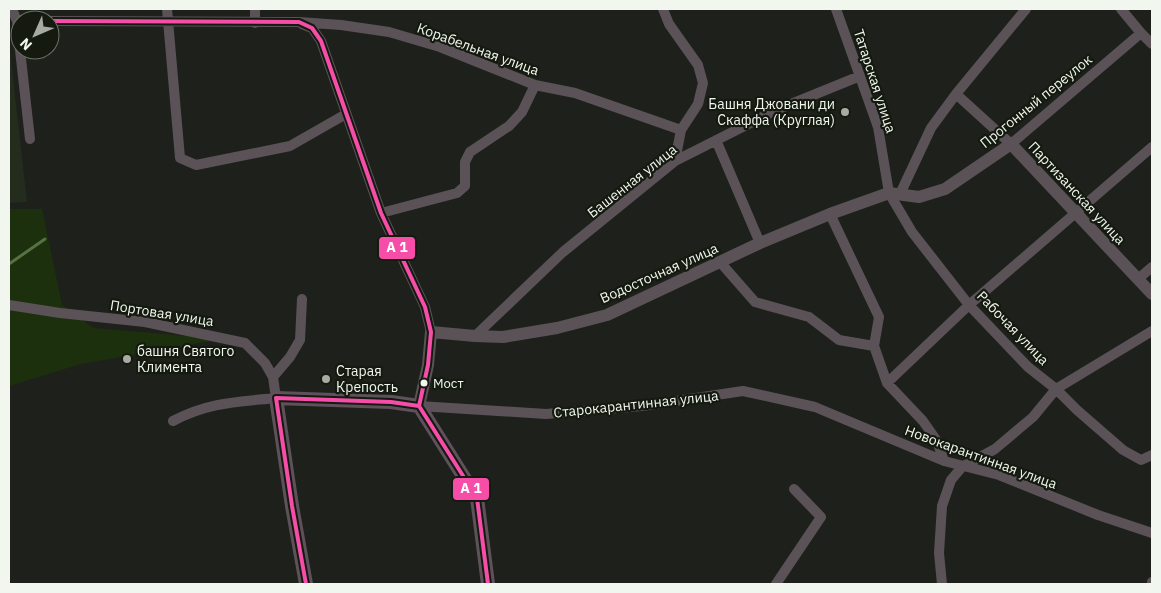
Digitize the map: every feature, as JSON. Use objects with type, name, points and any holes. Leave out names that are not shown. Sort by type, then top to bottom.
[{"type":"main road","name":"Старокарантинная улица","points":[[276,398],[391,402],[419,406]]},
{"type":"main road","points":[[276,398],[290,498],[306,584]]},
{"type":"main road","points":[[419,406],[477,498],[488,584]]},
{"type":"street","points":[[167,9],[180,158],[196,165],[290,146],[346,114]]},
{"type":"street","points":[[255,9],[255,23]]},
{"type":"street","points":[[663,9],[669,24],[698,65],[703,83],[698,104],[681,130],[675,161]]},
{"type":"street","name":"Татарская улица","points":[[836,9],[878,127],[894,194]]},
{"type":"street","points":[[894,194],[932,128],[956,94],[1026,9]]},
{"type":"street","points":[[1121,9],[1152,44]]},
{"type":"street","name":"Корабельная улица","points":[[60,21],[299,22],[341,25],[389,32],[440,46],[535,85],[575,93],[681,130]]},
{"type":"street","points":[[299,22],[312,28],[321,41],[381,213],[425,307],[431,332],[428,365],[419,406]]},
{"type":"street","name":"Прогонный переулок","points":[[894,194],[919,197],[945,189],[1011,144],[1141,33]]},
{"type":"street","points":[[21,60],[30,139]]},
{"type":"street","name":"Башенная улица","points":[[475,336],[562,252],[675,161],[774,111],[860,76]]},
{"type":"street","points":[[381,213],[457,193],[465,186],[466,162],[470,152],[510,126],[522,112],[535,85]]},
{"type":"street","name":"Партизанская улица","points":[[956,94],[1011,144],[1152,294]]},
{"type":"street","points":[[716,140],[760,243]]},
{"type":"street","points":[[887,383],[969,305],[1152,147]]},
{"type":"street","name":"Водосточная улица","points":[[431,332],[503,337],[557,328],[607,315],[760,243],[830,214],[894,194]]},
{"type":"street","name":"Рабочая улица","points":[[894,194],[912,232],[969,305],[1028,366],[1123,450],[1140,460],[1152,455]]},
{"type":"street","points":[[830,214],[879,318],[874,346],[887,383],[923,421],[937,441],[944,461]]},
{"type":"street","points":[[720,262],[755,302],[809,316],[840,340],[874,346]]},
{"type":"street","points":[[1138,279],[1152,268]]},
{"type":"street","points":[[276,398],[274,377],[290,357],[300,340],[302,299]]},
{"type":"street","name":"Портовая улица","points":[[9,305],[60,313],[145,322],[244,343],[265,363],[274,377]]},
{"type":"street","points":[[942,584],[939,553],[942,506],[951,480],[962,467],[995,449],[1033,417],[1056,390],[1152,331]]},
{"type":"street","name":"Старокарантинная улица","points":[[419,406],[546,414],[642,406],[743,391]]},
{"type":"street","name":"Новокарантинная улица","points":[[743,391],[815,407],[944,461],[999,475],[1098,515],[1152,533]]},
{"type":"street","name":"Старокарантинная улица","points":[[173,421],[204,407],[276,398]]},
{"type":"street","points":[[776,584],[821,517],[794,489]]},
{"type":"shaded area","points":[[9,42],[27,202],[9,203]]},
{"type":"green space","points":[[9,209],[42,209],[62,305],[93,328],[222,339],[81,364],[9,386]]},
{"type":"waterway","points":[[9,264],[45,239]]},
{"type":"transit line","points":[[60,21],[299,22],[312,28],[321,41],[381,213],[425,307],[431,332],[428,365],[419,406]]},
{"type":"transit line","points":[[306,584],[276,398],[391,402],[419,406]]},
{"type":"transit line","points":[[419,406],[477,498],[488,584]]},
{"type":"place","name":"Башня Джовани ди Скаффа (Круглая)","points":[[845,112]]},
{"type":"place","name":"башня Святого Климента","points":[[127,359]]},
{"type":"place","name":"Старая Крепость","points":[[326,379]]},
{"type":"place","name":"Мост","points":[[424,383]]}]
